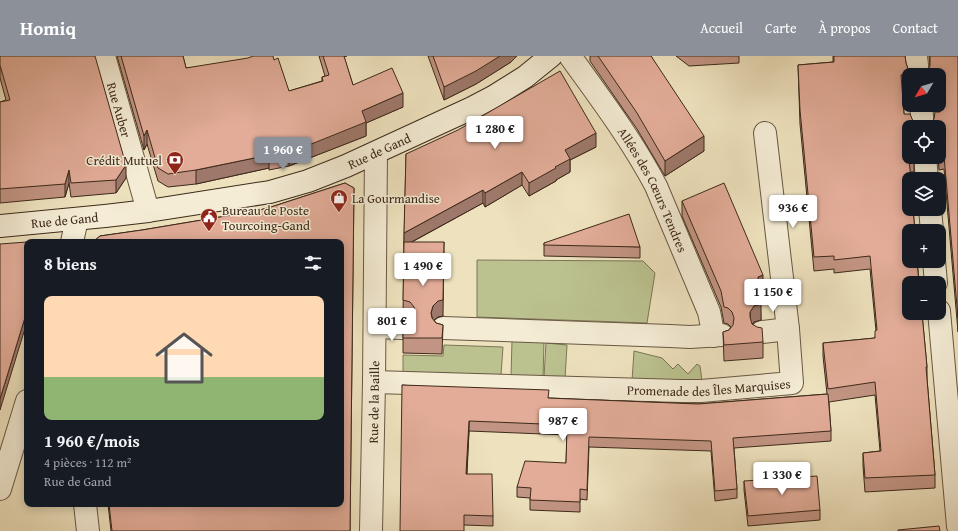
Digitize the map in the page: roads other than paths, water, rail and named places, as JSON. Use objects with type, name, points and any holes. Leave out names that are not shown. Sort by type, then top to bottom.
[{"type":"street","name":"Rue Auber","points":[[104,56],[148,211]]},
{"type":"street","name":"Rue de Gand","points":[[0,226],[148,211],[270,192],[308,181],[326,175],[376,153],[472,108],[525,77],[551,56]]},
{"type":"street","name":"Allées des Cœurs Tendres","points":[[443,328],[670,336],[717,335],[711,322],[709,312],[653,181],[631,143],[570,56]]},
{"type":"street","points":[[916,56],[917,68]]},
{"type":"street","name":"Promenade des Îles Marquises","points":[[374,382],[681,392],[792,383],[788,329],[765,134]]},
{"type":"street","name":"Rue de la Baille","points":[[371,531],[375,327],[376,153]]},
{"type":"street","points":[[73,239],[77,219]]},
{"type":"street","points":[[940,320],[958,526]]},
{"type":"street","points":[[375,327],[403,328]]},
{"type":"street","points":[[762,332],[788,329]]},
{"type":"street","points":[[0,489],[24,411]]},
{"type":"street","points":[[85,507],[88,531]]},
{"type":"place","name":"Crédit Mutuel","points":[[175,175]]},
{"type":"place","name":"La Gourmandise","points":[[339,213]]},
{"type":"place","name":"Bureau de Poste Tourcoing-Gand","points":[[209,232]]}]
